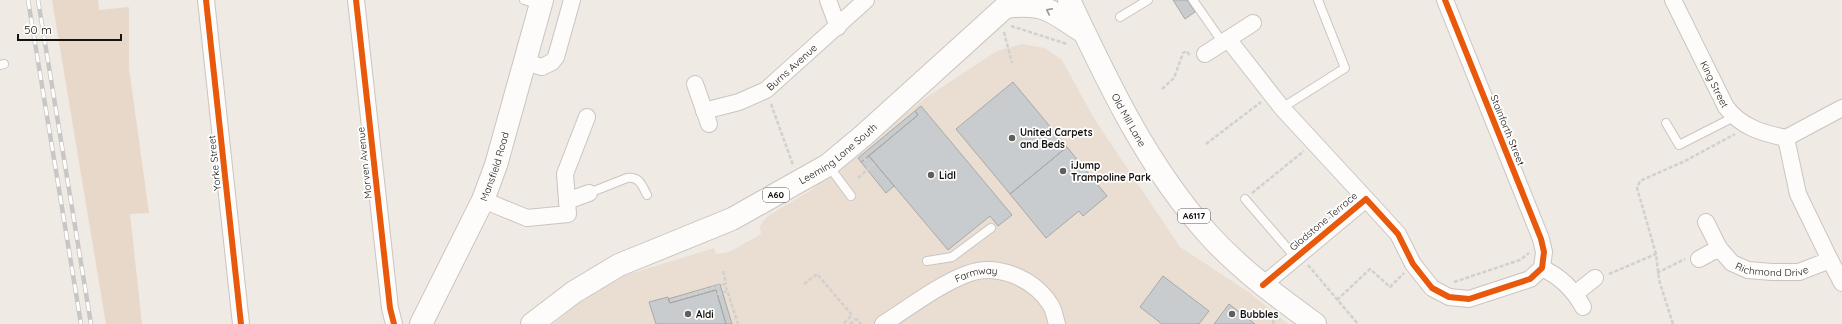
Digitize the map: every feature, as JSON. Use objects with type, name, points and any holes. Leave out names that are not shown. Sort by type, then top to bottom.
[{"type":"main road","name":"Old Mill Lane","points":[[1069,0],[1075,38],[1105,79],[1161,174],[1210,236],[1262,285],[1315,324]]},
{"type":"main road","name":"Mansfield Road","points":[[421,324],[483,200],[496,165],[524,62],[535,2]]},
{"type":"main road","points":[[1006,14],[1025,5],[1042,7],[1051,11],[1075,38]]},
{"type":"main road","name":"Leeming Lane South","points":[[532,324],[574,292],[619,265],[732,219],[828,165],[1006,14]]},
{"type":"street","name":"Yorke Street","points":[[206,0],[242,324]]},
{"type":"street","name":"Morven Avenue","points":[[356,0],[390,308],[394,324]]},
{"type":"street","points":[[524,62],[542,67],[552,62],[556,57],[572,0]]},
{"type":"street","points":[[828,0],[838,27]]},
{"type":"street","name":"Burns Avenue","points":[[695,84],[707,118],[766,90],[838,27],[866,0]]},
{"type":"street","name":"Stainforth Street","points":[[1445,0],[1541,239],[1544,252],[1542,268]]},
{"type":"street","name":"King Street","points":[[1673,0],[1726,107],[1734,117],[1749,127],[1763,133],[1786,138]]},
{"type":"street","points":[[1198,56],[1253,23]]},
{"type":"street","name":"Gladstone Terrace","points":[[1225,41],[1314,144],[1398,234],[1413,264],[1432,288],[1449,297],[1469,299],[1530,279],[1542,268]]},
{"type":"street","points":[[1842,108],[1786,138],[1798,194],[1842,283]]},
{"type":"street","points":[[483,200],[527,218],[568,214],[565,174],[587,117]]},
{"type":"street","points":[[567,201],[589,193]]},
{"type":"street","name":"Gladstone Terrace","points":[[1262,285],[1366,199]]},
{"type":"street","name":"Richmond Drive","points":[[1706,222],[1719,248],[1732,263],[1748,270],[1799,272],[1830,260]]},
{"type":"street","points":[[1699,259],[1719,248]]},
{"type":"street","points":[[1542,268],[1554,274],[1576,293],[1584,307]]},
{"type":"street","name":"Farmway","points":[[883,324],[952,281],[969,273],[988,270],[1010,274],[1027,281],[1042,293],[1051,305],[1057,324]]},
{"type":"street","points":[[1576,293],[1595,278]]},
{"type":"lane","points":[[1120,17],[1148,0]]},
{"type":"lane","points":[[1193,0],[1225,41]]},
{"type":"lane","points":[[1282,108],[1345,68],[1318,0]]},
{"type":"lane","points":[[1666,122],[1679,145],[1734,117]]},
{"type":"lane","points":[[828,165],[850,196]]},
{"type":"lane","points":[[589,193],[627,178],[634,177],[638,179],[647,195]]},
{"type":"lane","points":[[1246,199],[1297,256]]},
{"type":"lane","points":[[927,261],[952,257],[991,228]]},
{"type":"path","points":[[1012,63],[1006,14],[1075,38]]},
{"type":"path","points":[[1162,89],[1174,78],[1183,53],[1187,51],[1198,56]]},
{"type":"path","points":[[766,90],[793,164]]},
{"type":"path","points":[[1206,144],[1272,94]]},
{"type":"path","points":[[1672,324],[1657,273],[1656,254],[1639,201],[1637,188],[1640,181],[1684,161],[1713,144],[1749,127]]},
{"type":"path","points":[[1246,199],[1314,144]]},
{"type":"path","points":[[858,178],[875,163]]},
{"type":"path","points":[[1432,288],[1520,260],[1535,248],[1541,239]]},
{"type":"path","points":[[1595,278],[1609,274],[1656,254]]},
{"type":"path","points":[[1657,273],[1695,254],[1699,259]]},
{"type":"path","points":[[1297,256],[1358,324]]},
{"type":"path","points":[[1337,300],[1370,268],[1390,287],[1413,264]]},
{"type":"path","points":[[723,272],[727,291],[738,324]]},
{"type":"path","points":[[804,284],[817,274],[852,315],[843,324]]},
{"type":"path","points":[[676,299],[725,284]]},
{"type":"path","points":[[717,294],[727,291]]},
{"type":"path","points":[[850,324],[856,319],[861,324]]},
{"type":"shaded area","points":[[52,0],[98,0],[99,10],[129,7],[129,68],[149,213],[130,214],[142,324],[106,324]]},
{"type":"shaded area","points":[[1022,44],[1045,48],[1062,60],[1095,120],[1180,247],[1250,293],[1288,324],[554,324],[580,301],[626,275],[714,248],[716,254],[729,252],[761,234],[760,227],[768,216],[811,190],[924,99],[997,51]]},
{"type":"building","points":[[1173,0],[1187,0],[1195,12],[1185,19]]},
{"type":"building","name":"United Carpets and Beds","points":[[1013,82],[1067,147],[1010,194],[956,129]]},
{"type":"building","name":"Lidl","points":[[921,106],[1012,215],[998,226],[990,216],[948,250],[869,156],[918,115],[915,111]]},
{"type":"building","points":[[915,111],[918,115],[861,162],[858,158]]},
{"type":"building","name":"iJump Trampoline Park","points":[[1067,147],[1107,196],[1083,216],[1079,211],[1046,238],[1010,194]]},
{"type":"building","points":[[869,156],[894,186],[886,193],[861,162]]},
{"type":"building","points":[[1163,276],[1209,311],[1199,324],[1162,324],[1140,307]]},
{"type":"building","points":[[720,284],[732,324],[726,324],[716,290],[670,303],[668,299]]},
{"type":"building","name":"Aldi","points":[[716,290],[726,324],[656,324],[649,302],[668,297],[670,303]]},
{"type":"building","name":"Bubbles","points":[[1229,304],[1255,324],[1214,324]]},
{"type":"railway","points":[[28,0],[81,324]]},
{"type":"railway","points":[[38,0],[91,324]]},
{"type":"cycle path","points":[[206,0],[241,324]]},
{"type":"cycle path","points":[[356,0],[390,308],[394,324]]},
{"type":"cycle path","points":[[1263,285],[1366,199],[1398,234],[1413,264],[1432,288],[1449,297],[1469,299],[1530,279],[1542,268],[1544,252],[1541,239],[1445,0]]},
{"type":"place","name":"United Carpets and Beds","points":[[1012,138]]},
{"type":"place","name":"iJump Trampoline Park","points":[[1063,171]]},
{"type":"place","name":"Lidl","points":[[931,175]]},
{"type":"place","name":"Aldi","points":[[688,314]]},
{"type":"place","name":"Bubbles","points":[[1232,314]]}]
